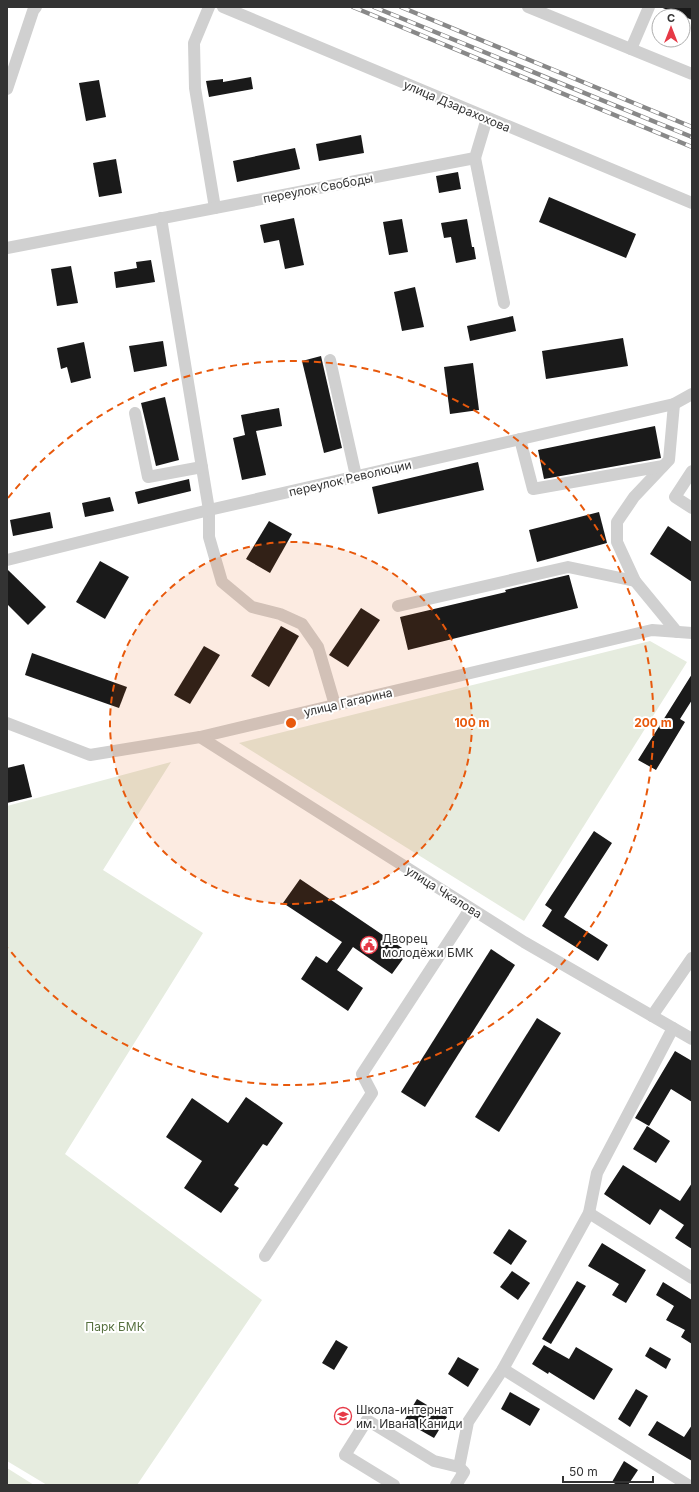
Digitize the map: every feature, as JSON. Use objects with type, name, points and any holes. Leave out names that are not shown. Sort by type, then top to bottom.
[{"type":"street","points":[[7,88],[33,11],[36,7]]},
{"type":"street","points":[[209,7],[194,43],[195,88],[215,208]]},
{"type":"street","name":"улица Дзарахохова","points":[[223,7],[692,203]]},
{"type":"street","points":[[528,7],[692,74]]},
{"type":"street","points":[[631,49],[649,7]]},
{"type":"street","points":[[487,118],[475,158],[504,302]]},
{"type":"street","name":"переулок Свободы","points":[[7,248],[475,158]]},
{"type":"street","points":[[161,218],[209,510],[209,537],[222,582],[252,607],[280,614],[302,624],[318,647],[335,705]]},
{"type":"street","points":[[330,360],[356,476]]},
{"type":"street","name":"переулок Революции","points":[[7,560],[209,510],[674,404],[692,394]]},
{"type":"street","points":[[674,404],[669,460],[634,496],[617,522],[617,542],[635,581],[678,632]]},
{"type":"street","points":[[135,413],[148,477],[202,467]]},
{"type":"street","points":[[520,439],[533,489],[663,466]]},
{"type":"street","points":[[692,471],[675,497],[692,508]]},
{"type":"street","points":[[398,606],[568,566],[635,581]]},
{"type":"street","name":"улица Гагарина","points":[[7,723],[90,755],[200,737],[652,630],[692,633]]},
{"type":"street","name":"улица Чкалова","points":[[200,737],[470,909],[692,1039]]},
{"type":"street","points":[[265,1256],[372,1093],[362,1074],[470,909]]},
{"type":"street","points":[[652,1016],[692,958]]},
{"type":"street","points":[[459,1467],[468,1422],[503,1370],[589,1214],[597,1173],[673,1028]]},
{"type":"street","points":[[589,1214],[692,1278]]},
{"type":"street","points":[[503,1370],[688,1485]]},
{"type":"street","points":[[394,1485],[345,1455],[366,1420],[434,1461],[459,1467],[464,1472],[456,1485]]},
{"type":"green space","points":[[650,641],[687,662],[524,921],[239,743]]},
{"type":"green space","name":"Парк БМК","points":[[171,762],[103,870],[203,933],[65,1154],[262,1300],[137,1485],[47,1485],[7,1461],[7,806]]},
{"type":"green space","points":[[7,1468],[34,1485],[7,1485]]},
{"type":"building","points":[[660,7],[692,7],[692,20],[691,8]]},
{"type":"building","points":[[251,77],[253,89],[209,97],[206,81],[223,79],[223,82]]},
{"type":"building","points":[[99,80],[106,117],[86,121],[79,83]]},
{"type":"building","points":[[361,135],[364,153],[319,161],[316,144]]},
{"type":"building","points":[[295,148],[300,169],[237,182],[233,161]]},
{"type":"building","points":[[116,159],[122,193],[99,197],[93,163]]},
{"type":"building","points":[[458,172],[461,189],[439,193],[436,176]]},
{"type":"building","points":[[549,197],[636,234],[626,258],[539,222]]},
{"type":"building","points":[[294,218],[304,265],[285,269],[279,240],[264,243],[260,225]]},
{"type":"building","points":[[402,219],[408,252],[389,255],[383,222]]},
{"type":"building","points":[[467,219],[472,247],[474,247],[476,259],[456,263],[451,237],[444,238],[441,223]]},
{"type":"building","points":[[151,260],[155,282],[116,288],[114,272],[137,268],[136,262]]},
{"type":"building","points":[[71,266],[78,303],[57,306],[51,269]]},
{"type":"building","points":[[415,287],[424,327],[402,331],[394,292]]},
{"type":"building","points":[[513,316],[516,331],[470,341],[467,326]]},
{"type":"building","points":[[623,338],[628,366],[546,379],[542,351]]},
{"type":"building","points":[[163,341],[167,366],[134,372],[129,346]]},
{"type":"building","points":[[84,342],[91,378],[71,383],[67,367],[61,369],[57,348]]},
{"type":"building","points":[[321,356],[342,448],[324,453],[302,361]]},
{"type":"building","points":[[473,363],[479,410],[450,414],[444,367]]},
{"type":"building","points":[[165,397],[179,460],[156,466],[141,403]]},
{"type":"building","points":[[279,408],[282,426],[256,431],[266,475],[242,480],[233,438],[245,435],[241,415]]},
{"type":"building","points":[[655,426],[661,458],[544,479],[538,450]]},
{"type":"building","points":[[478,462],[484,490],[378,514],[372,487]]},
{"type":"building","points":[[189,479],[191,491],[138,504],[135,492]]},
{"type":"building","points":[[110,497],[114,511],[85,517],[82,503]]},
{"type":"building","points":[[50,512],[53,528],[13,536],[10,520]]},
{"type":"building","points":[[599,512],[607,543],[537,562],[529,530]]},
{"type":"building","points":[[269,521],[292,534],[270,573],[246,559]]},
{"type":"building","points":[[668,526],[692,542],[692,582],[650,554]]},
{"type":"building","points":[[100,561],[129,577],[105,619],[76,602]]},
{"type":"building","points":[[7,569],[46,607],[28,625],[7,604]]},
{"type":"building","points":[[569,575],[578,608],[408,650],[400,617],[506,592],[505,590]]},
{"type":"building","points":[[361,608],[380,620],[348,667],[329,655]]},
{"type":"building","points":[[281,626],[299,636],[269,687],[251,676]]},
{"type":"building","points":[[204,646],[220,655],[190,704],[174,695]]},
{"type":"building","points":[[32,653],[127,687],[119,708],[25,675]]},
{"type":"building","points":[[692,674],[692,700],[680,719],[685,722],[656,770],[638,760]]},
{"type":"building","points":[[24,764],[32,797],[7,803],[7,768]]},
{"type":"building","points":[[594,831],[612,843],[564,917],[608,945],[598,961],[542,926],[552,910],[545,905]]},
{"type":"building","name":"Дворец молодёжи БМК","points":[[300,879],[408,952],[392,974],[353,947],[337,970],[363,988],[348,1011],[301,979],[316,956],[327,963],[342,942],[283,903]]},
{"type":"building","points":[[491,949],[515,965],[425,1107],[401,1092]]},
{"type":"building","points":[[537,1018],[561,1033],[499,1132],[475,1117]]},
{"type":"building","points":[[675,1051],[692,1061],[692,1102],[671,1089],[649,1126],[635,1118]]},
{"type":"building","points":[[246,1097],[283,1123],[267,1146],[263,1144],[234,1185],[239,1188],[221,1213],[184,1188],[202,1161],[166,1137],[192,1098],[228,1123]]},
{"type":"building","points":[[647,1126],[670,1141],[656,1163],[633,1149]]},
{"type":"building","points":[[623,1165],[680,1201],[692,1183],[692,1249],[675,1238],[684,1225],[660,1209],[650,1225],[604,1194]]},
{"type":"building","points":[[509,1229],[527,1241],[511,1265],[493,1253]]},
{"type":"building","points":[[602,1243],[646,1270],[626,1303],[612,1295],[619,1284],[588,1266]]},
{"type":"building","points":[[512,1271],[530,1283],[518,1300],[500,1287]]},
{"type":"building","points":[[577,1281],[586,1286],[551,1344],[542,1339]]},
{"type":"building","points":[[663,1282],[692,1300],[692,1344],[681,1337],[685,1330],[666,1320],[674,1306],[656,1295]]},
{"type":"building","points":[[336,1340],[348,1347],[334,1370],[322,1363]]},
{"type":"building","points":[[544,1345],[569,1359],[576,1347],[613,1369],[594,1400],[549,1372],[548,1374],[532,1364]]},
{"type":"building","points":[[650,1347],[671,1359],[666,1369],[645,1356]]},
{"type":"building","points":[[458,1357],[479,1369],[468,1387],[448,1374]]},
{"type":"building","points":[[636,1389],[648,1396],[630,1427],[618,1419]]},
{"type":"building","points":[[510,1392],[540,1409],[530,1426],[501,1409]]},
{"type":"building","points":[[417,1399],[447,1417],[434,1438],[404,1421]]},
{"type":"building","points":[[657,1421],[684,1437],[692,1425],[692,1461],[648,1435]]},
{"type":"building","points":[[624,1461],[638,1470],[628,1485],[617,1485],[612,1482]]},
{"type":"railway","points":[[353,7],[692,147]]},
{"type":"railway","points":[[374,7],[692,137]]},
{"type":"railway","points":[[401,7],[692,127]]},
{"type":"place","name":"Дворец молодёжи БМК","points":[[369,945]]},
{"type":"place","name":"Школа-интернат им. Ивана Каниди","points":[[343,1416]]}]
